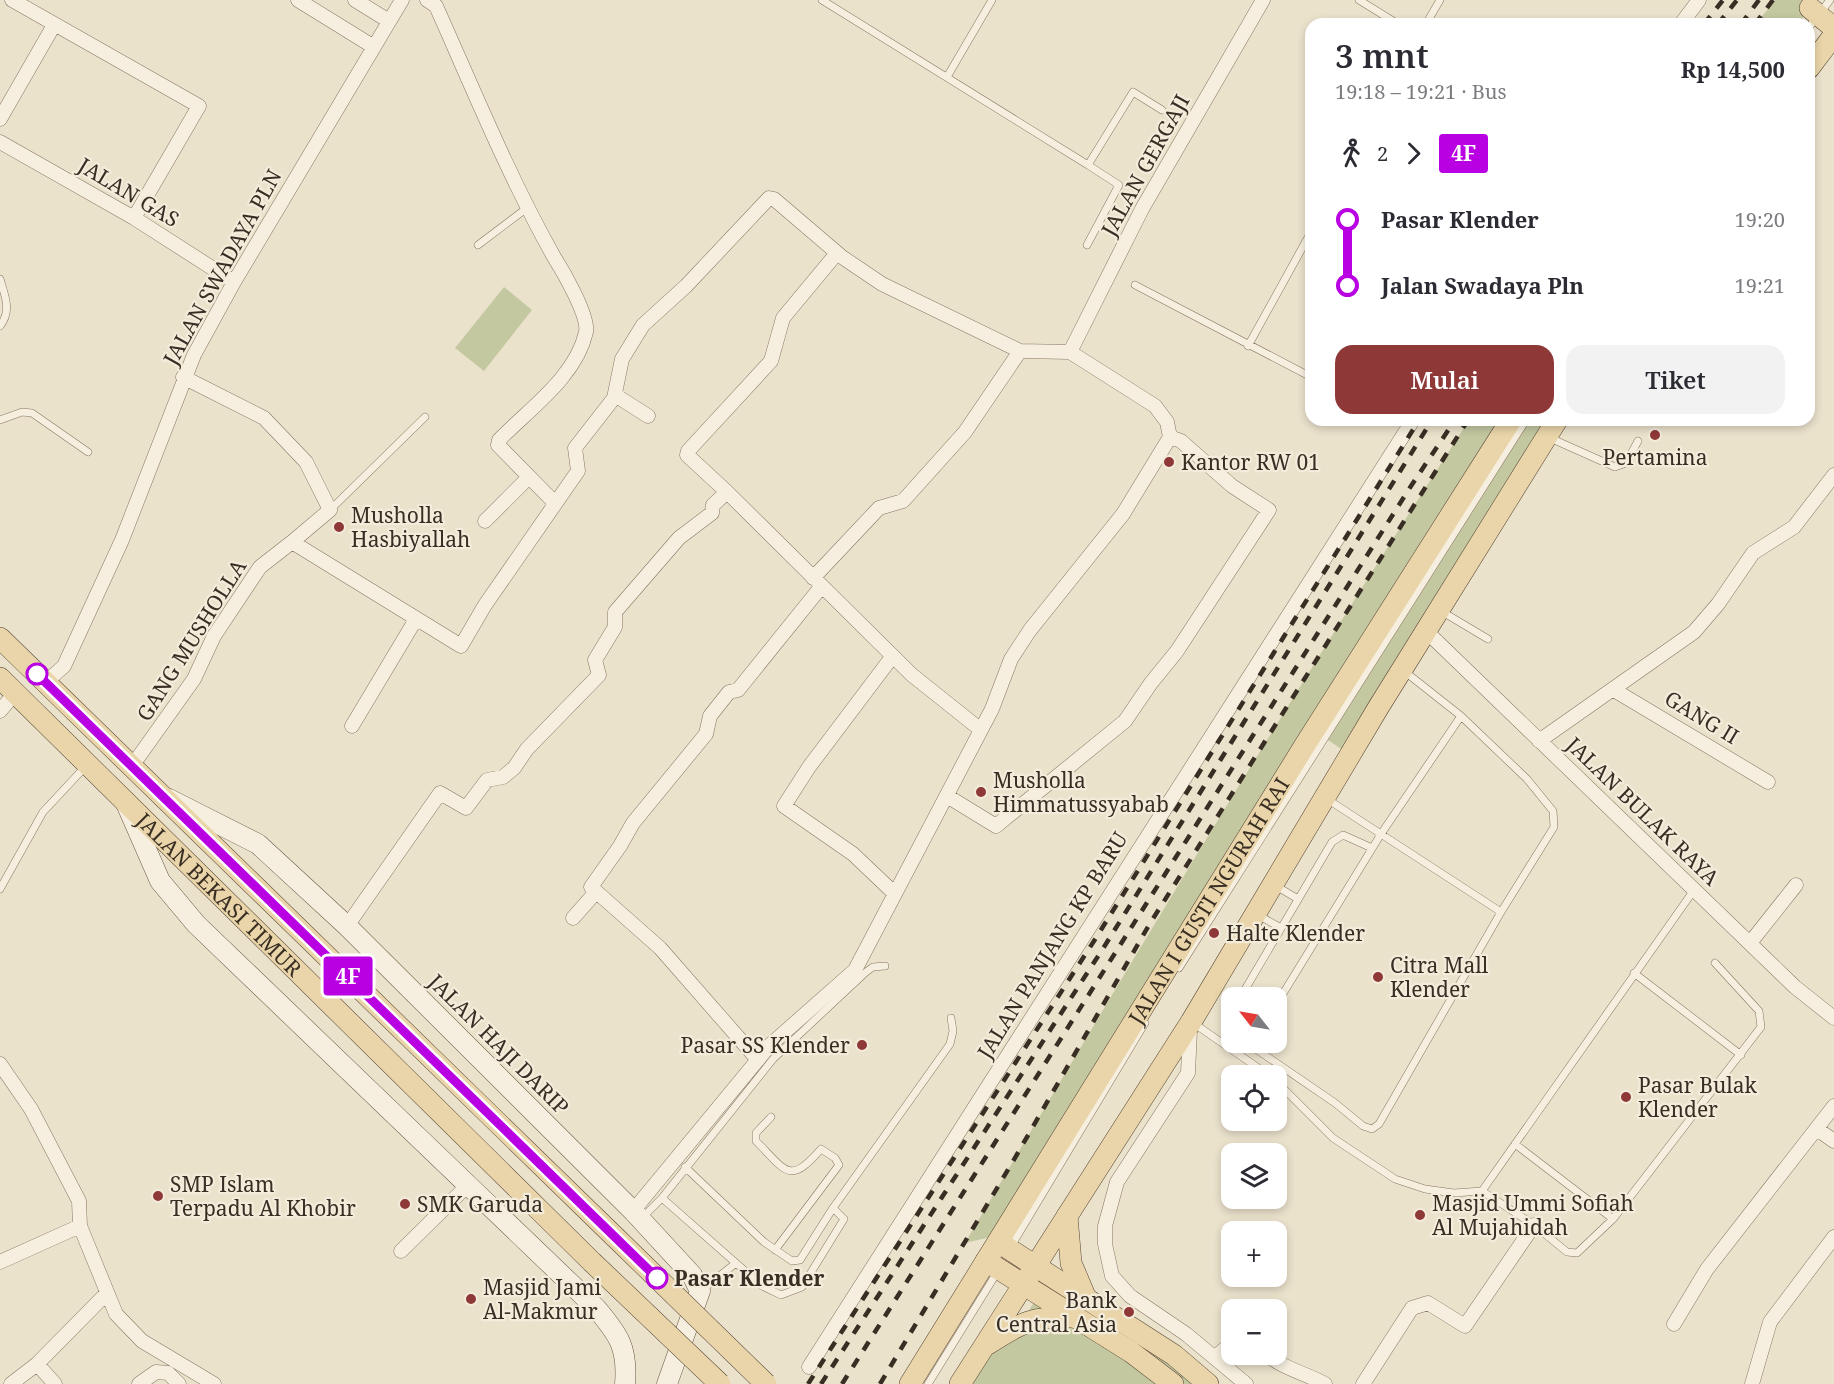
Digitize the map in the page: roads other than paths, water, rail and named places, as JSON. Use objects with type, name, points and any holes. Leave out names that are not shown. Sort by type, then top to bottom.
[{"type":"main road","points":[[1815,60],[1834,35]]},
{"type":"main road","name":"JALAN I GUSTI NGURAH RAI","points":[[910,1384],[993,1265],[1300,753],[1507,426]]},
{"type":"main road","points":[[960,1384],[1022,1284],[1195,1024],[1324,798],[1552,428]]},
{"type":"main road","name":"JALAN BEKASI TIMUR","points":[[0,638],[766,1384]]},
{"type":"main road","name":"JALAN BEKASI TIMUR","points":[[7,685],[592,1262],[720,1384]]},
{"type":"main road","name":"JALAN HAJI DARIP","points":[[164,796],[258,844],[347,926],[636,1215],[692,1275],[700,1291]]},
{"type":"main road","points":[[125,800],[160,881],[196,924],[579,1289],[609,1323],[623,1345],[627,1363],[625,1384]]},
{"type":"main road","points":[[1067,1216],[1071,1263],[1085,1296]]},
{"type":"main road","points":[[1004,1246],[1174,1355],[1208,1384]]},
{"type":"main road","points":[[993,1265],[1076,1317],[1173,1384]]},
{"type":"main road","points":[[667,1384],[700,1291]]},
{"type":"main road","points":[[980,1349],[1020,1323],[1042,1317],[1076,1317]]},
{"type":"street","points":[[12,0],[199,106],[134,218]]},
{"type":"street","points":[[298,0],[374,47]]},
{"type":"street","points":[[355,0],[389,21]]},
{"type":"street","name":"JALAN SWADAYA PLN","points":[[45,682],[64,666],[122,540],[183,377],[234,282],[402,0]]},
{"type":"street","points":[[427,0],[436,6],[527,208],[567,279],[586,328],[569,368],[525,417],[499,440],[498,445],[554,502]]},
{"type":"street","name":"JALAN GERGAJI","points":[[1070,352],[1142,209],[1263,0]]},
{"type":"street","points":[[1686,18],[1699,0]]},
{"type":"street","points":[[0,119],[54,25]]},
{"type":"street","name":"JALAN GAS","points":[[0,142],[134,218],[234,282]]},
{"type":"street","points":[[292,542],[461,646],[485,605],[554,502],[579,469],[575,448],[615,395],[622,359],[643,325],[686,286],[766,199],[774,199],[837,253],[882,284],[1020,351],[1070,352],[1155,406],[1167,422],[1170,436],[1123,514],[1021,644],[981,730],[855,969],[771,1045],[636,1215]]},
{"type":"street","points":[[837,253],[783,318],[771,361],[687,455],[892,657],[981,730]]},
{"type":"street","points":[[758,1060],[660,948],[591,887],[633,823],[706,734],[713,712],[729,692],[738,690],[817,582],[879,508],[903,501],[964,432],[1020,351]]},
{"type":"street","points":[[183,377],[264,418],[306,462],[330,510]]},
{"type":"street","points":[[615,395],[648,416]]},
{"type":"street","name":"JALAN PANJANG KP BARU","points":[[809,1367],[1409,426]]},
{"type":"street","points":[[947,796],[996,826],[1125,721],[1177,651],[1269,510],[1232,486],[1181,441],[1170,436]]},
{"type":"street","points":[[1539,741],[1694,632],[1718,604],[1753,553],[1794,527],[1834,475]]},
{"type":"street","points":[[485,521],[529,477]]},
{"type":"street","points":[[347,926],[440,793],[466,808],[487,780],[499,779],[514,768],[525,752],[599,675],[595,660],[615,627],[615,612],[667,551],[684,534],[712,513],[713,505],[727,492]]},
{"type":"street","name":"GANG MUSHOLLA","points":[[132,766],[194,679],[214,636],[260,567],[330,510]]},
{"type":"street","points":[[352,726],[416,619]]},
{"type":"street","name":"JALAN BULAK RAYA","points":[[1426,631],[1795,987],[1834,1018]]},
{"type":"street","points":[[892,657],[809,767],[784,806],[853,854],[894,893]]},
{"type":"street","points":[[64,666],[68,705]]},
{"type":"street","points":[[0,711],[7,685]]},
{"type":"street","name":"GANG II","points":[[1614,690],[1768,782]]},
{"type":"street","points":[[1750,944],[1796,885]]},
{"type":"street","points":[[573,918],[596,892]]},
{"type":"street","points":[[1195,1024],[1188,1073],[1117,1182],[1105,1226],[1105,1244],[1112,1276],[1130,1296],[1186,1334],[1246,1384]]},
{"type":"street","points":[[0,1064],[31,1109],[79,1201],[80,1226],[116,1314],[142,1341],[214,1384]]},
{"type":"street","points":[[1674,1324],[1707,1269],[1834,1106]]},
{"type":"street","points":[[1817,1129],[1834,1141]]},
{"type":"street","points":[[401,1251],[468,1185]]},
{"type":"street","points":[[1363,1384],[1413,1308],[1428,1303],[1466,1326],[1534,1225]]},
{"type":"street","points":[[0,1262],[80,1226]]},
{"type":"street","points":[[1752,1384],[1770,1322],[1834,1237]]},
{"type":"street","points":[[11,1384],[37,1364],[107,1293]]},
{"type":"street","points":[[1174,1355],[1186,1334]]},
{"type":"street","points":[[1215,1357],[1221,1352]]},
{"type":"street","points":[[37,1364],[55,1384]]},
{"type":"street","points":[[1279,1365],[1309,1375],[1325,1384]]},
{"type":"street","points":[[140,1384],[156,1372],[168,1373],[179,1384]]},
{"type":"lane","points":[[822,0],[1119,185],[1087,245]]},
{"type":"lane","points":[[947,77],[992,0]]},
{"type":"lane","points":[[1359,0],[1388,18]]},
{"type":"lane","points":[[1430,18],[1440,0]]},
{"type":"lane","points":[[1088,165],[1133,92],[1162,110]]},
{"type":"lane","points":[[478,245],[527,208]]},
{"type":"lane","points":[[1248,346],[1305,243]]},
{"type":"lane","points":[[0,279],[8,304],[5,320],[0,326]]},
{"type":"lane","points":[[1135,285],[1305,374]]},
{"type":"lane","points":[[0,420],[22,412],[32,413],[88,452]]},
{"type":"lane","points":[[330,510],[425,417]]},
{"type":"lane","points":[[1173,978],[1522,426]]},
{"type":"lane","points":[[1552,428],[1616,467],[1626,463],[1638,441]]},
{"type":"lane","points":[[1439,610],[1488,639]]},
{"type":"lane","points":[[1265,1053],[1363,1126],[1372,1128],[1378,1124],[1501,912],[1554,827],[1553,811],[1527,779],[1461,716],[1402,669]]},
{"type":"lane","points":[[1287,987],[1372,848],[1461,716]]},
{"type":"lane","points":[[0,889],[43,812],[88,764]]},
{"type":"lane","points":[[1324,798],[1501,912]]},
{"type":"lane","points":[[1246,987],[1337,837],[1343,835],[1372,848]]},
{"type":"lane","points":[[1274,884],[1298,899]]},
{"type":"lane","points":[[1482,1191],[1694,890]]},
{"type":"lane","points":[[1256,914],[1281,928]]},
{"type":"lane","points":[[1287,1092],[1333,1138],[1395,1179],[1425,1189],[1454,1193],[1482,1191],[1534,1225],[1567,1252],[1577,1253],[1613,1219],[1742,1055],[1761,1027],[1762,1019],[1759,1011],[1715,963]]},
{"type":"lane","points":[[636,1215],[662,1198],[773,1059],[873,966],[885,966]]},
{"type":"lane","points":[[1634,973],[1742,1055]]},
{"type":"lane","points":[[685,1167],[775,1251],[792,1261],[800,1260],[833,1208],[950,1044],[953,1031],[951,1018]]},
{"type":"lane","points":[[1004,1246],[1148,1018]]},
{"type":"lane","points":[[1195,1024],[1254,1065]]},
{"type":"lane","points":[[771,1117],[756,1133],[756,1141],[784,1169],[795,1173],[800,1171],[821,1149],[836,1158],[838,1165],[775,1251]]},
{"type":"lane","points":[[1515,1144],[1613,1219]]},
{"type":"lane","points":[[662,1198],[762,1286],[781,1294],[802,1287],[844,1219],[833,1208]]},
{"type":"lane","points":[[700,1291],[736,1263]]},
{"type":"lane","points":[[928,1384],[993,1265]]},
{"type":"railway","points":[[1709,18],[1723,0]]},
{"type":"railway","points":[[1723,18],[1737,0]]},
{"type":"railway","points":[[1746,18],[1759,0]]},
{"type":"railway","points":[[1760,18],[1773,0]]},
{"type":"railway","points":[[808,1384],[1094,941],[1415,426]]},
{"type":"railway","points":[[821,1384],[1104,947],[1428,426]]},
{"type":"railway","points":[[842,1384],[1451,426]]},
{"type":"railway","points":[[880,1384],[1012,1163],[1149,925],[1464,426]]},
{"type":"place","name":"Pertamina","points":[[1655,435]]},
{"type":"place","name":"Kantor RW 01","points":[[1169,462]]},
{"type":"place","name":"Musholla Hasbiyallah","points":[[339,527]]},
{"type":"place","name":"Musholla Himmatussyabab","points":[[981,792]]},
{"type":"place","name":"Halte Klender","points":[[1214,933]]},
{"type":"place","name":"Citra Mall Klender","points":[[1378,977]]},
{"type":"place","name":"Pasar SS Klender","points":[[862,1045]]},
{"type":"place","name":"Pasar Bulak Klender","points":[[1626,1097]]},
{"type":"place","name":"SMP Islam Terpadu Al Khobir","points":[[158,1196]]},
{"type":"place","name":"SMK Garuda","points":[[405,1204]]},
{"type":"place","name":"Masjid Ummi Sofiah Al Mujahidah","points":[[1420,1215]]},
{"type":"place","name":"Pasar Klender","points":[[657,1278]]},
{"type":"place","name":"Masjid Jami Al-Makmur","points":[[471,1299]]},
{"type":"place","name":"Bank Central Asia","points":[[1129,1312]]}]
